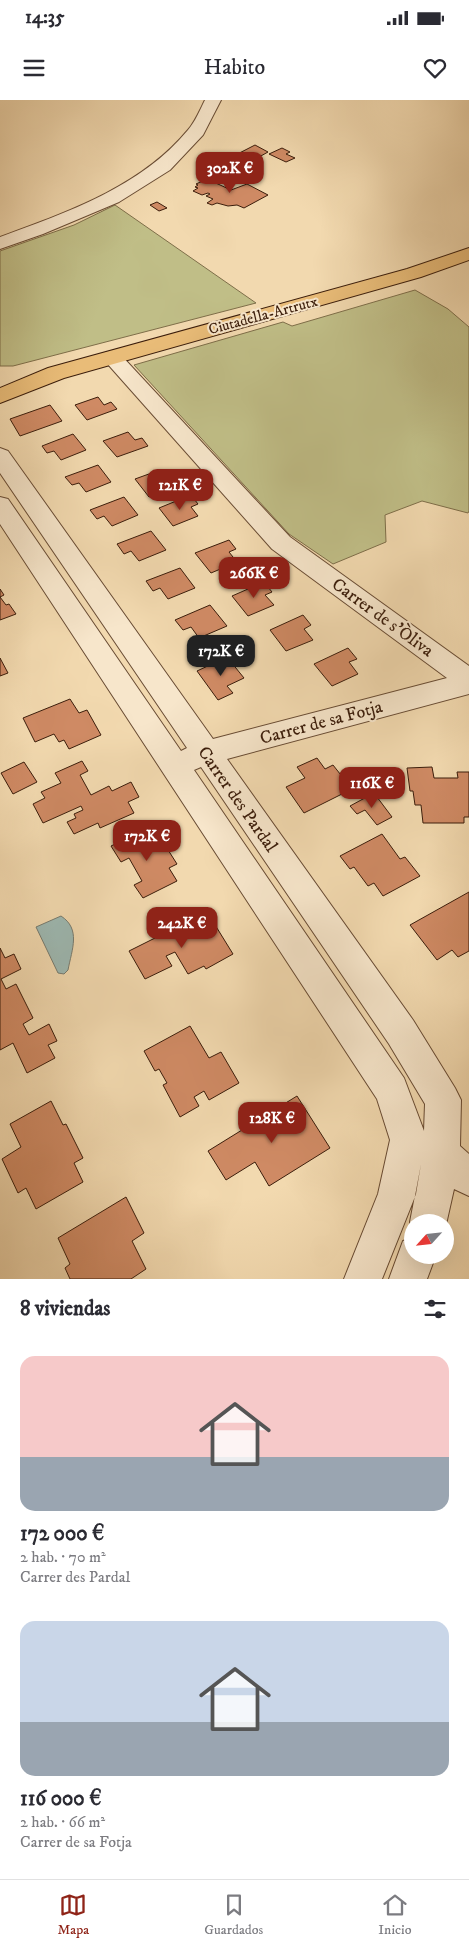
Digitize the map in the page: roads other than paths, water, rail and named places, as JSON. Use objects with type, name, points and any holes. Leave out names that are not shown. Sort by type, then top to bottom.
[{"type":"main road","name":"Ciutadella-Artrutx","points":[[56,373],[414,273],[469,254]]},
{"type":"main road","points":[[0,378],[56,373]]},
{"type":"main road","points":[[0,396],[56,373]]},
{"type":"street","points":[[0,243],[113,198],[164,166],[197,131],[213,100]]},
{"type":"street","name":"Carrer de s'Òliva","points":[[112,357],[281,543],[469,682]]},
{"type":"street","name":"Carrer des Pardal","points":[[0,456],[401,1032],[443,1100],[442,1154],[431,1214]]},
{"type":"street","name":"Carrer des Pardal","points":[[0,505],[392,1090],[408,1140]]},
{"type":"street","name":"Carrer de sa Fotja","points":[[175,767],[206,753],[469,682]]},
{"type":"street","points":[[363,1279],[397,1194],[408,1140],[442,1154],[469,1178]]},
{"type":"street","points":[[408,1279],[414,1264]]},
{"type":"water","points":[[61,916],[71,927],[74,940],[68,970],[64,974],[58,973],[36,927]]}]
